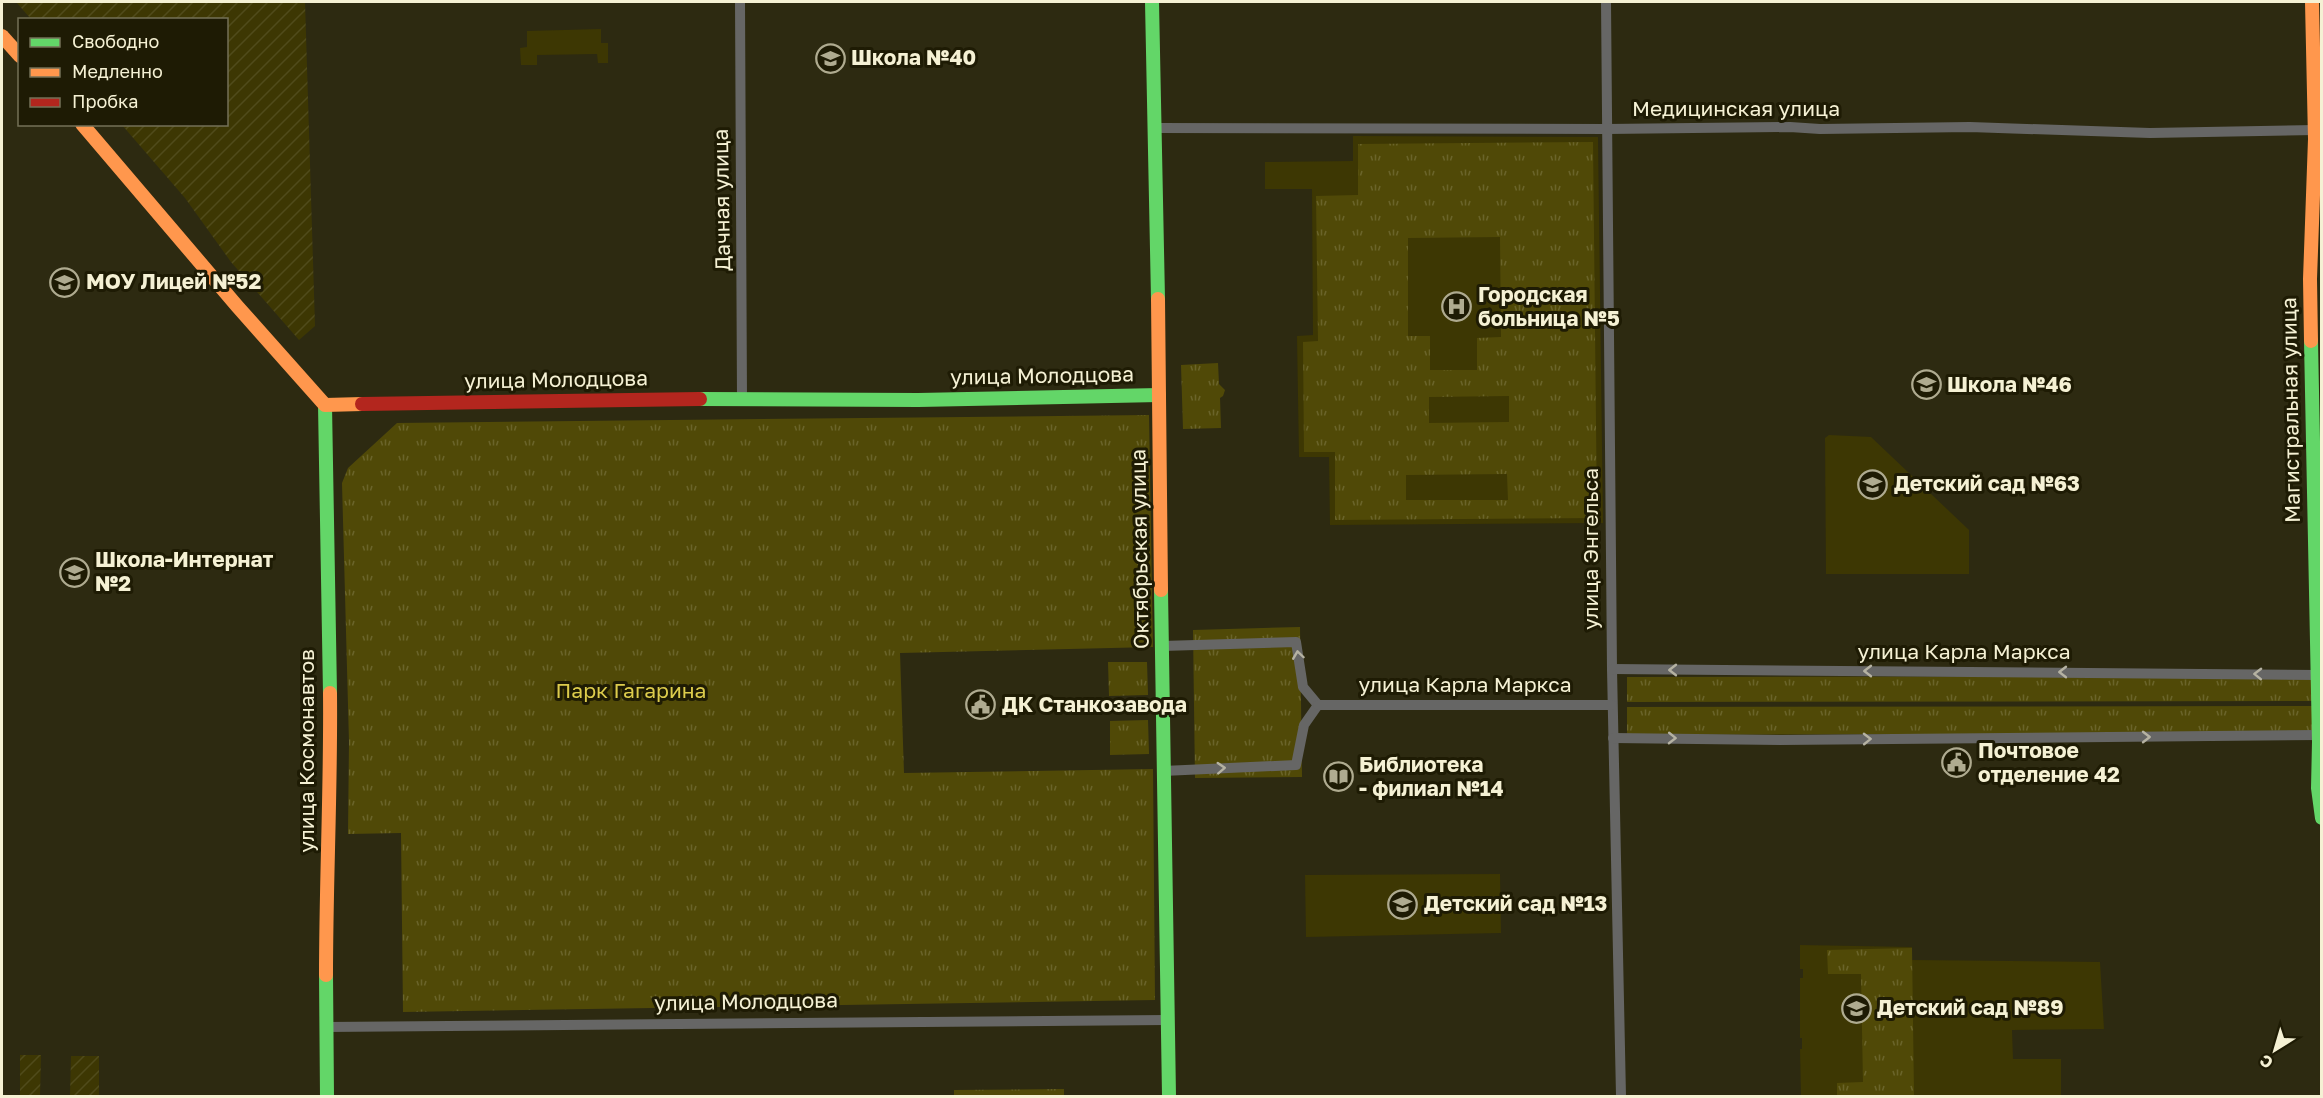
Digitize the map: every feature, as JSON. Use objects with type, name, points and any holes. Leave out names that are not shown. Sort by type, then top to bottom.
[{"type":"street","name":"Дачная улица","points":[[740,2],[742,398]]},
{"type":"street","name":"Октябрьская улица","points":[[1152,2],[1156,128],[1169,1096]]},
{"type":"street","name":"улица Энгельса","points":[[1606,2],[1612,705],[1621,1096]]},
{"type":"street","name":"Магистральная улица","points":[[2312,2],[2315,130],[2310,279],[2318,788],[2322,818]]},
{"type":"street","points":[[2,36],[18,54]]},
{"type":"street","points":[[84,126],[325,405]]},
{"type":"street","name":"Медицинская улица","points":[[1156,128],[1790,127],[1820,129],[1928,126],[2150,133],[2315,130]]},
{"type":"street","name":"улица Молодцова","points":[[325,405],[742,398],[918,400],[1159,395]]},
{"type":"street","name":"улица Космонавтов","points":[[325,405],[331,767],[326,913],[327,1096]]},
{"type":"street","points":[[1162,646],[1296,642],[1303,687],[1318,705],[1304,725],[1296,765],[1163,771]]},
{"type":"street","name":"улица Карла Маркса","points":[[1612,669],[2317,675]]},
{"type":"street","name":"улица Карла Маркса","points":[[1318,705],[1612,705]]},
{"type":"street","points":[[1613,738],[1788,740],[2318,735]]},
{"type":"street","name":"улица Молодцова","points":[[326,1027],[1167,1020]]},
{"type":"shaded area","points":[[16,2],[305,2],[315,326],[299,340],[231,262],[185,198],[123,126],[228,126],[228,18],[30,18]]},
{"type":"shaded area","points":[[601,29],[601,43],[608,43],[608,63],[598,63],[597,54],[537,55],[537,65],[521,65],[520,48],[527,47],[527,31]]},
{"type":"shaded area","name":"Городская больница №5","points":[[1353,136],[1598,137],[1603,523],[1330,525],[1329,457],[1299,457],[1297,336],[1313,335],[1312,189],[1265,189],[1265,162],[1353,161]]},
{"type":"shaded area","name":"Детский сад №63","points":[[1829,435],[1871,437],[1969,530],[1969,574],[1826,574],[1825,438]]},
{"type":"shaded area","name":"Детский сад №13","points":[[1500,874],[1501,933],[1306,937],[1305,875]]},
{"type":"shaded area","points":[[1800,945],[1912,947],[1912,960],[2100,962],[2104,1029],[2012,1030],[2013,1059],[2061,1059],[2061,1096],[1801,1096],[1800,978],[1803,978],[1803,969],[1800,969]]},
{"type":"shaded area","points":[[20,1055],[41,1055],[40,1096],[20,1096]]},
{"type":"shaded area","points":[[71,1056],[99,1056],[99,1096],[70,1096]]},
{"type":"green space","name":"Городская больница №5","points":[[1593,142],[1597,518],[1335,520],[1335,452],[1304,452],[1303,342],[1318,341],[1316,196],[1358,195],[1358,144]],"holes":[[[1500,237],[1501,337],[1477,338],[1477,370],[1430,370],[1430,336],[1408,336],[1408,238]],[[1509,396],[1509,422],[1429,423],[1429,397]],[[1507,474],[1508,500],[1406,500],[1406,475]]]},
{"type":"green space","points":[[1218,363],[1219,384],[1225,390],[1220,398],[1221,428],[1183,429],[1181,365]]},
{"type":"green space","name":"Парк Гагарина","points":[[1149,415],[1153,647],[900,653],[904,773],[1153,769],[1155,1000],[403,1012],[401,833],[348,834],[349,742],[342,483],[348,468],[397,423]]},
{"type":"green space","points":[[1300,627],[1302,777],[1195,778],[1193,630]]},
{"type":"green space","points":[[1108,662],[1147,662],[1148,695],[1109,696]]},
{"type":"green space","points":[[2315,676],[2316,701],[1627,702],[1627,677]]},
{"type":"green space","points":[[2315,706],[2315,733],[1627,735],[1627,707]]},
{"type":"green space","points":[[1148,720],[1149,754],[1110,755],[1110,721]]},
{"type":"green space","points":[[1912,948],[1914,1096],[1837,1096],[1837,1083],[1863,1082],[1861,974],[1828,974],[1827,950]]},
{"type":"green space","points":[[1064,1089],[1064,1096],[954,1096],[954,1090]]},
{"type":"traffic: fast","points":[[1152,2],[1158,299]]},
{"type":"traffic: fast","points":[[2311,341],[2318,788],[2322,818]]},
{"type":"traffic: fast","points":[[700,399],[918,400],[1159,395]]},
{"type":"traffic: fast","points":[[325,405],[330,693]]},
{"type":"traffic: fast","points":[[1161,590],[1169,1096]]},
{"type":"traffic: fast","points":[[326,975],[327,1096]]},
{"type":"traffic: slow","points":[[2311,341],[2310,279],[2315,139],[2312,2]]},
{"type":"traffic: slow","points":[[2,36],[18,54]]},
{"type":"traffic: slow","points":[[84,126],[325,405],[362,404]]},
{"type":"traffic: slow","points":[[1158,299],[1161,590]]},
{"type":"traffic: slow","points":[[326,975],[330,693]]},
{"type":"traffic: jam","points":[[362,404],[700,399]]},
{"type":"place","name":"Школа №40","points":[[830,58]]},
{"type":"place","name":"МОУ Лицей №52","points":[[65,282]]},
{"type":"place","name":"Городская больница №5","points":[[1457,307]]},
{"type":"place","name":"Школа №46","points":[[1926,385]]},
{"type":"place","name":"Детский сад №63","points":[[1873,484]]},
{"type":"place","name":"Школа-Интернат №2","points":[[74,572]]},
{"type":"place","name":"ДК Станкозавода","points":[[981,705]]},
{"type":"place","name":"Почтовое отделение 42","points":[[1957,763]]},
{"type":"place","name":"Библиотека - филиал №14","points":[[1338,777]]},
{"type":"place","name":"Детский сад №13","points":[[1403,904]]},
{"type":"place","name":"Детский сад №89","points":[[1856,1008]]}]
